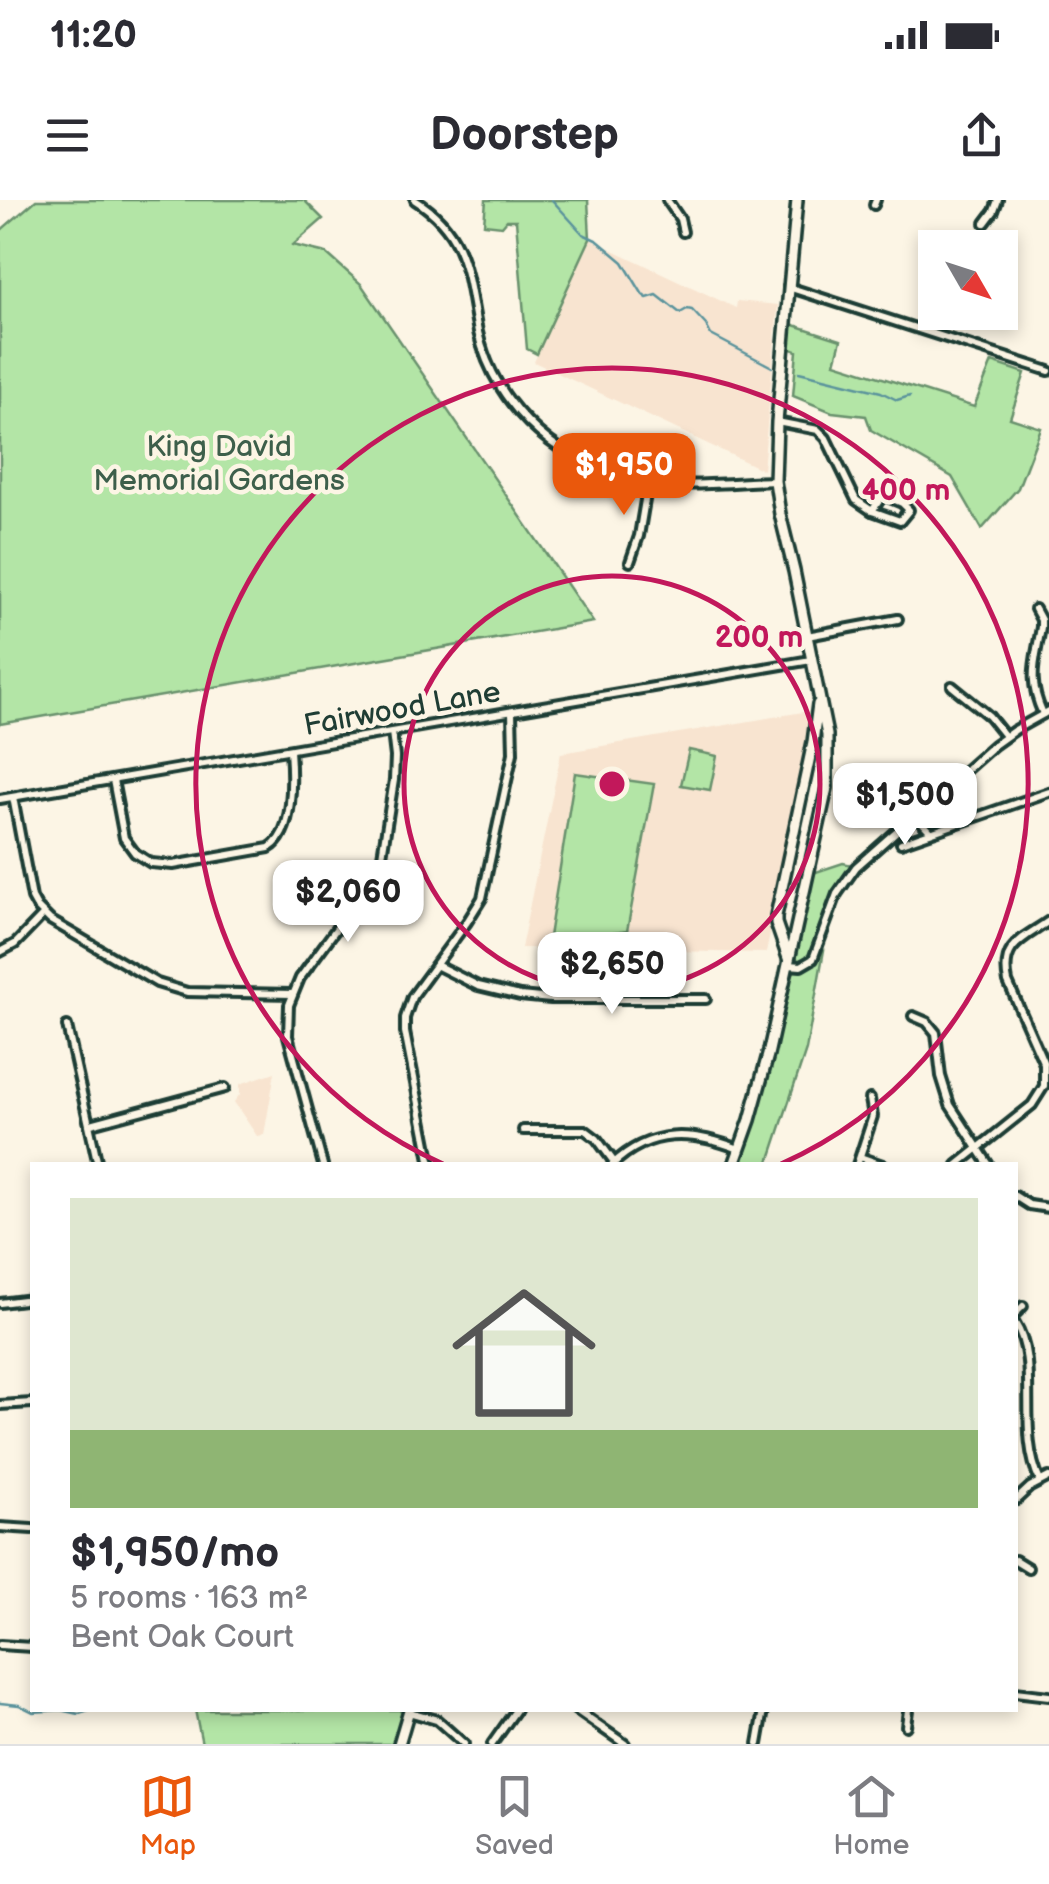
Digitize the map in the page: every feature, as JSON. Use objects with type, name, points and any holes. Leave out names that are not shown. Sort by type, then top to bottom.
[{"type":"main road","points":[[735,1162],[768,1055],[827,788],[827,735],[775,481],[797,200]]},
{"type":"main road","points":[[789,965],[776,916],[819,698]]},
{"type":"main road","points":[[780,934],[788,940],[796,938]]},
{"type":"main road","points":[[399,1744],[409,1712]]},
{"type":"street","points":[[416,200],[444,223],[458,244],[484,354],[500,387],[549,440],[580,461],[648,482],[775,481]]},
{"type":"street","points":[[666,200],[680,219],[683,232]]},
{"type":"street","points":[[985,223],[998,200]]},
{"type":"street","points":[[788,287],[1049,372]]},
{"type":"street","points":[[777,422],[818,430],[826,438],[856,500],[872,511],[900,521],[909,510],[883,495],[872,511]]},
{"type":"street","points":[[630,562],[639,536],[648,482]]},
{"type":"street","points":[[789,965],[801,966],[813,959],[837,894],[849,874],[1005,736],[1046,712],[1032,682],[1041,627],[1035,609]]},
{"type":"street","points":[[806,636],[898,619]]},
{"type":"street","name":"Fairwood Lane","points":[[0,799],[812,660]]},
{"type":"street","points":[[952,686],[989,716],[1005,736]]},
{"type":"street","points":[[430,1162],[405,1028],[410,1002],[478,907],[484,892],[513,753],[512,712]]},
{"type":"street","points":[[322,1162],[288,1036],[288,1015],[300,978],[375,876],[394,780],[392,732]]},
{"type":"street","points":[[113,780],[122,831],[144,860],[158,864],[192,861],[269,848],[278,843],[284,832],[292,786],[290,750]]},
{"type":"street","points":[[901,843],[1047,792],[1049,803]]},
{"type":"street","points":[[12,797],[28,886],[43,915],[174,990],[292,994]]},
{"type":"street","points":[[915,815],[931,832]]},
{"type":"street","points":[[0,952],[15,944],[43,915]]},
{"type":"street","points":[[961,1162],[1032,1105],[1044,1086],[1044,1064],[1006,969],[1016,943],[1049,920]]},
{"type":"street","points":[[436,965],[487,990],[520,996],[706,999]]},
{"type":"street","points":[[913,1016],[927,1022],[936,1033],[944,1090],[987,1162]]},
{"type":"street","points":[[67,1026],[97,1162]]},
{"type":"street","points":[[91,1124],[224,1088]]},
{"type":"street","points":[[858,1161],[873,1116],[870,1099]]},
{"type":"street","points":[[524,1130],[584,1130],[597,1139],[612,1162]]},
{"type":"street","points":[[616,1162],[639,1144],[683,1136],[714,1140],[740,1150]]},
{"type":"street","points":[[1018,1198],[1049,1208]]},
{"type":"street","points":[[0,1303],[30,1299]]},
{"type":"street","points":[[1018,1311],[1023,1306]]},
{"type":"street","points":[[1018,1328],[1026,1352],[1028,1440],[1040,1481]]},
{"type":"street","points":[[0,1406],[30,1403]]},
{"type":"street","points":[[1018,1499],[1049,1477]]},
{"type":"street","points":[[0,1528],[30,1528]]},
{"type":"street","points":[[1018,1562],[1028,1568]]},
{"type":"street","points":[[0,1646],[30,1646]]},
{"type":"street","points":[[1018,1692],[1049,1696]]},
{"type":"street","points":[[412,1712],[437,1720],[464,1744]]},
{"type":"street","points":[[492,1744],[515,1712]]},
{"type":"street","points":[[579,1712],[625,1744]]},
{"type":"street","points":[[758,1744],[764,1712]]},
{"type":"street","points":[[906,1726],[908,1712]]},
{"type":"shaded area","points":[[590,239],[736,308],[737,301],[778,305],[763,470],[534,362]]},
{"type":"shaded area","points":[[809,711],[808,753],[766,953],[521,948],[561,753]]},
{"type":"shaded area","points":[[275,1072],[264,1135],[257,1136],[234,1102],[240,1094],[240,1084]]},
{"type":"green space","name":"King David Memorial Gardens","points":[[36,200],[304,200],[323,219],[293,245],[326,253],[361,284],[593,622],[0,724],[0,231]]},
{"type":"green space","points":[[486,200],[588,200],[590,239],[537,354],[527,349],[516,220],[507,220],[502,226],[484,224]]},
{"type":"green space","points":[[791,324],[841,340],[835,363],[974,407],[992,362],[1025,373],[1010,418],[1041,428],[1018,488],[982,529],[952,477],[871,430],[866,416],[832,412],[793,396],[797,351],[788,348]]},
{"type":"green space","points":[[689,750],[717,756],[710,790],[681,785]]},
{"type":"green space","points":[[575,773],[654,784],[627,931],[548,943]]},
{"type":"green space","points":[[843,863],[852,865],[835,889],[812,951],[824,950],[806,1050],[769,1162],[739,1162],[764,1093],[796,964],[813,873]]},
{"type":"green space","points":[[195,1712],[404,1712],[392,1744],[202,1744]]},
{"type":"waterway","points":[[552,200],[583,234],[623,262],[643,295],[657,295],[680,313],[692,310],[711,335],[772,367]]},
{"type":"waterway","points":[[799,372],[881,392],[897,400],[910,396]]},
{"type":"waterway","points":[[0,1703],[30,1710]]},
{"type":"waterway","points":[[70,1712],[86,1712]]}]
